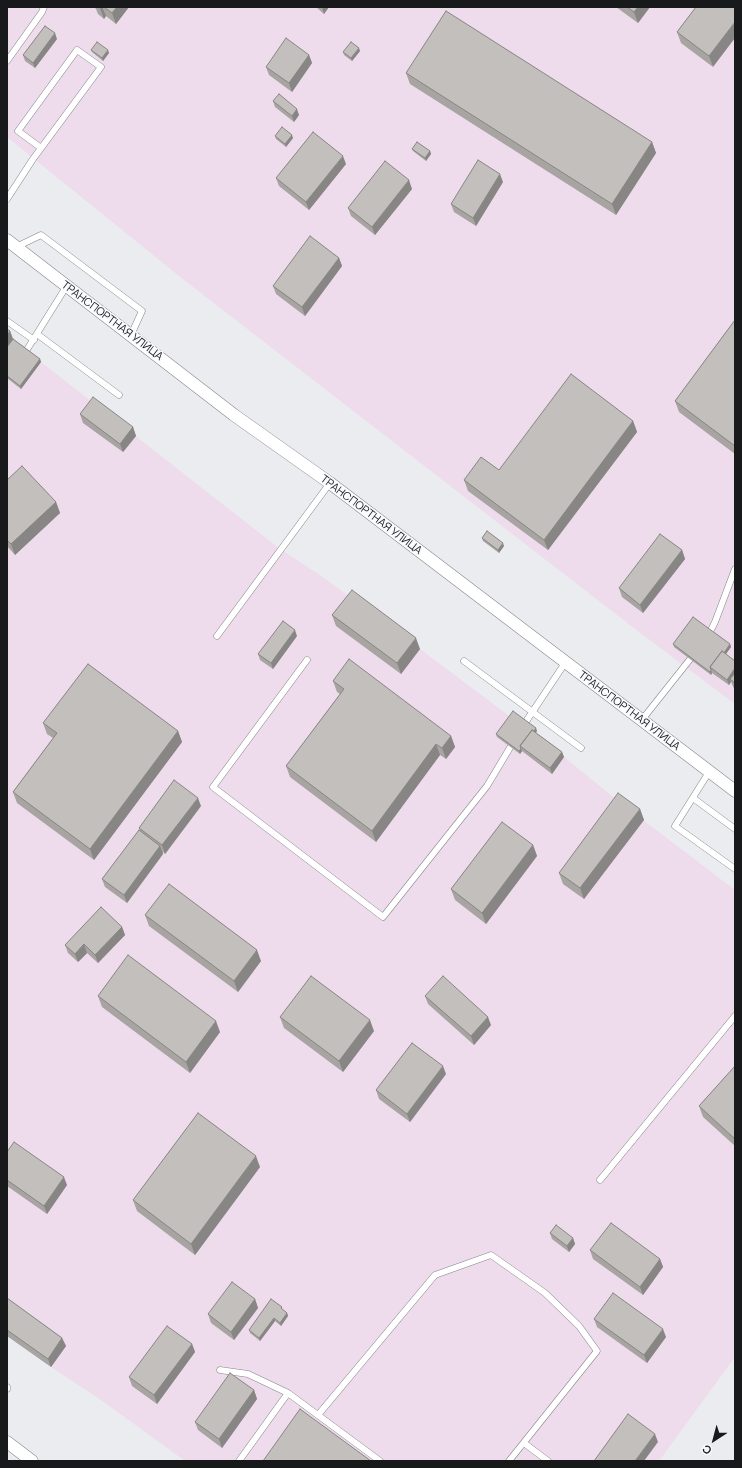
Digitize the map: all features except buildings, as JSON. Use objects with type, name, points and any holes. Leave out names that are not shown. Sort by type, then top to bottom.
[{"type":"street","name":"ТРАНСПОРТНАЯ УЛИЦА","points":[[11,244],[234,415],[330,483],[735,791]]},
{"type":"street","points":[[7,1442],[32,1461]]},
{"type":"lane","points":[[7,61],[44,7]]},
{"type":"lane","points":[[7,199],[41,148],[101,67],[77,50],[18,131],[41,148]]},
{"type":"lane","points":[[11,244],[41,235],[142,310],[131,335]]},
{"type":"lane","points":[[19,362],[66,287]]},
{"type":"lane","points":[[7,321],[34,340]]},
{"type":"lane","points":[[37,334],[119,395]]},
{"type":"lane","points":[[217,636],[330,483]]},
{"type":"lane","points":[[702,644],[716,622],[735,569]]},
{"type":"lane","points":[[641,721],[698,649]]},
{"type":"lane","points":[[307,660],[213,787],[383,917],[487,786],[532,711],[565,663]]},
{"type":"lane","points":[[464,661],[581,748]]},
{"type":"lane","points":[[709,772],[675,826],[735,869]]},
{"type":"lane","points":[[693,798],[735,829]]},
{"type":"lane","points":[[600,1180],[735,1016]]},
{"type":"lane","points":[[318,1415],[435,1275],[491,1255],[544,1293],[580,1326],[597,1351],[509,1461]]},
{"type":"lane","points":[[220,1370],[248,1374],[288,1393],[380,1461]]},
{"type":"lane","points":[[239,1461],[288,1393]]},
{"type":"lane","points":[[524,1443],[548,1461]]},
{"type":"shaded area","points":[[7,7],[735,7],[735,704],[639,632],[184,280],[7,137]]},
{"type":"shaded area","points":[[7,337],[280,549],[320,575],[420,649],[564,757],[622,804],[735,890],[735,1357],[659,1461],[185,1461],[101,1400],[7,1336]]}]
